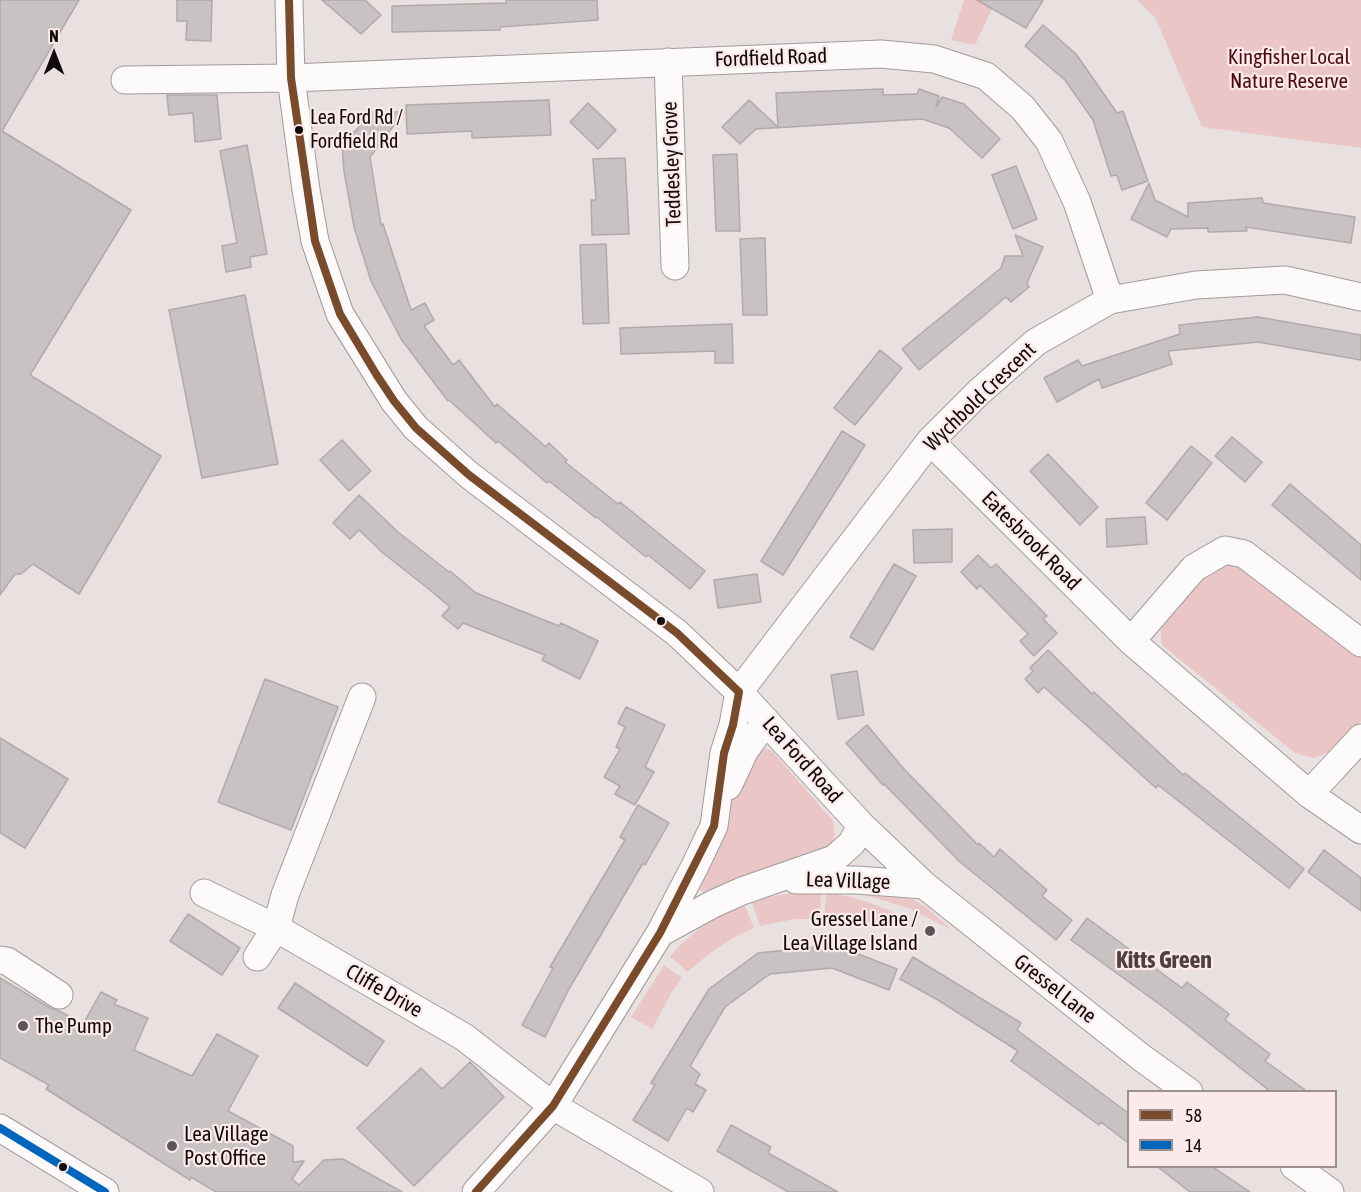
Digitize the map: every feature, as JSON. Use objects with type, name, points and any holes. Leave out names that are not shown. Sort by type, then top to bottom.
[{"type":"street","name":"Lea Ford Road","points":[[289,0],[291,78],[315,241],[340,314],[394,401],[416,428],[469,475],[677,633],[739,692],[861,825],[924,885]]},
{"type":"street","name":"Fordfield Road","points":[[125,80],[291,78],[881,54],[934,59],[986,76],[1023,108],[1049,141],[1077,202],[1110,300]]},
{"type":"street","name":"Teddesley Grove","points":[[668,62],[675,266]]},
{"type":"street","name":"Wychbold Crescent","points":[[739,692],[930,441],[979,392],[1036,342],[1110,300],[1196,285],[1286,280],[1361,297]]},
{"type":"street","name":"Eatesbrook Road","points":[[930,441],[1131,641],[1309,794],[1361,830]]},
{"type":"street","points":[[1131,641],[1194,568],[1225,550],[1244,554],[1361,643]]},
{"type":"street","name":"Lea Village","points":[[476,1192],[553,1106],[660,933],[696,866],[714,826],[724,753],[733,725],[739,692]]},
{"type":"street","points":[[257,957],[276,928],[285,895],[362,698]]},
{"type":"street","points":[[714,826],[722,810],[730,780],[746,750],[766,721]]},
{"type":"street","points":[[1309,794],[1361,738]]},
{"type":"street","name":"Lea Village","points":[[660,933],[713,904],[773,879],[834,859],[852,843],[861,825]]},
{"type":"street","name":"Lea Village","points":[[773,879],[857,880],[924,885]]},
{"type":"street","name":"Gressel Lane","points":[[924,885],[1142,1058],[1186,1090]]},
{"type":"street","name":"Cliffe Drive","points":[[204,892],[276,928],[464,1037],[553,1106],[700,1192]]},
{"type":"street","points":[[0,960],[7,961],[59,994]]},
{"type":"street","points":[[0,1128],[105,1192]]},
{"type":"street","points":[[1295,1168],[1330,1192]]},
{"type":"green space","points":[[964,0],[996,0],[975,45],[951,40]]},
{"type":"green space","name":"Kingfisher Local Nature Reserve","points":[[1137,0],[1361,0],[1361,148],[1202,127],[1155,17]]},
{"type":"green space","points":[[1222,562],[1237,563],[1361,656],[1361,721],[1334,750],[1314,758],[1295,753],[1162,645],[1160,626],[1206,568]]},
{"type":"green space","points":[[768,749],[833,821],[835,833],[832,847],[705,894],[698,888],[734,786],[761,750]]},
{"type":"green space","points":[[802,891],[821,892],[820,919],[794,919],[760,926],[752,903],[769,897]]},
{"type":"green space","points":[[826,893],[867,902],[905,918],[852,923],[824,919]]},
{"type":"green space","points":[[862,894],[904,894],[927,908],[952,930],[908,908]]},
{"type":"green space","points":[[745,906],[754,928],[719,947],[688,972],[670,957],[685,941],[714,919]]},
{"type":"green space","points":[[664,965],[682,978],[652,1029],[631,1017]]},
{"type":"building","points":[[0,0],[79,0],[2,131],[131,210],[30,375],[161,456],[79,594],[33,564],[21,574],[15,574],[0,595]]},
{"type":"building","points":[[177,0],[212,0],[211,41],[186,40],[187,21],[177,21]]},
{"type":"building","points":[[322,0],[365,0],[381,15],[361,34]]},
{"type":"building","points":[[506,0],[597,0],[598,20],[500,27],[500,30],[392,32],[392,6],[506,3]]},
{"type":"building","points":[[977,0],[1043,0],[1026,28]]},
{"type":"building","points":[[1043,25],[1076,54],[1117,113],[1123,111],[1148,181],[1122,190],[1117,175],[1111,176],[1093,120],[1065,80],[1025,46]]},
{"type":"building","points":[[883,89],[883,95],[917,94],[919,89],[939,96],[936,107],[942,97],[964,104],[1000,139],[982,158],[949,128],[922,119],[756,129],[740,144],[722,127],[749,100],[778,127],[776,93]]},
{"type":"building","points":[[167,95],[217,95],[221,139],[195,142],[193,113],[169,115]]},
{"type":"building","points":[[549,100],[551,135],[472,138],[472,131],[407,134],[406,105]]},
{"type":"building","points":[[588,103],[616,130],[598,149],[570,122]]},
{"type":"building","points":[[372,112],[404,112],[370,157],[381,225],[383,224],[411,310],[425,303],[434,320],[424,326],[453,365],[459,360],[495,407],[497,404],[546,447],[549,443],[567,460],[565,462],[618,504],[620,502],[705,571],[690,589],[549,481],[547,483],[498,441],[496,443],[448,401],[401,339],[371,281],[354,227],[344,171],[342,146]]},
{"type":"building","points":[[247,145],[267,254],[250,257],[251,267],[226,272],[222,246],[237,243],[220,151]]},
{"type":"building","points":[[737,154],[740,231],[716,231],[713,155]]},
{"type":"building","points":[[625,158],[629,234],[592,235],[591,200],[596,200],[593,159]]},
{"type":"building","points":[[1016,166],[1037,219],[1013,229],[992,175]]},
{"type":"building","points":[[1149,183],[1155,200],[1188,217],[1188,203],[1262,198],[1263,203],[1355,217],[1351,243],[1246,227],[1247,231],[1208,232],[1208,228],[1171,229],[1167,237],[1131,219]]},
{"type":"building","points":[[1015,235],[1043,247],[1027,283],[1029,287],[1011,302],[1006,297],[919,370],[902,349],[1001,268],[1005,256],[1023,256]]},
{"type":"building","points":[[765,238],[767,315],[743,315],[740,239]]},
{"type":"building","points":[[606,244],[609,323],[583,324],[580,245]]},
{"type":"building","points":[[245,295],[278,464],[202,478],[169,310]]},
{"type":"building","points":[[1258,317],[1361,335],[1361,360],[1258,342],[1168,351],[1172,364],[1102,388],[1099,379],[1057,402],[1044,378],[1078,360],[1082,366],[1180,334],[1179,325]]},
{"type":"building","points":[[732,324],[733,363],[715,363],[715,351],[621,354],[620,328]]},
{"type":"building","points":[[880,350],[902,368],[855,425],[834,408]]},
{"type":"building","points":[[842,431],[865,445],[783,575],[761,561]]},
{"type":"building","points":[[1232,437],[1262,462],[1245,482],[1215,456]]},
{"type":"building","points":[[342,440],[371,471],[349,491],[320,460]]},
{"type":"building","points":[[1191,446],[1212,463],[1167,520],[1146,503]]},
{"type":"building","points":[[1048,454],[1098,507],[1080,525],[1030,471]]},
{"type":"building","points":[[1290,484],[1361,545],[1361,580],[1272,505]]},
{"type":"building","points":[[359,495],[398,532],[476,593],[559,626],[561,623],[598,641],[580,679],[542,660],[545,655],[463,623],[458,629],[442,616],[450,607],[383,553],[359,530],[350,539],[333,523]]},
{"type":"building","points":[[1145,517],[1147,544],[1107,547],[1106,519]]},
{"type":"building","points":[[952,529],[952,562],[914,563],[913,530]]},
{"type":"building","points":[[978,555],[991,568],[996,564],[1047,616],[1043,619],[1057,633],[1034,656],[1020,641],[1028,634],[980,585],[977,589],[961,572]]},
{"type":"building","points":[[894,564],[916,576],[873,650],[850,637]]},
{"type":"building","points":[[757,574],[761,602],[718,608],[714,580]]},
{"type":"building","points":[[1048,650],[1092,694],[1094,692],[1183,775],[1185,773],[1304,869],[1289,888],[1158,785],[1156,788],[1044,687],[1038,693],[1025,679],[1033,671],[1030,668]]},
{"type":"building","points":[[857,671],[864,715],[838,719],[831,675]]},
{"type":"building","points":[[265,679],[338,707],[291,830],[218,802]]},
{"type":"building","points":[[626,707],[665,725],[645,767],[654,772],[635,805],[615,794],[620,786],[604,777],[620,749],[616,747],[625,727],[618,723]]},
{"type":"building","points":[[867,725],[903,768],[978,845],[979,843],[994,857],[1000,849],[1047,890],[1042,896],[1072,920],[1056,940],[960,862],[883,785],[846,743]]},
{"type":"building","points":[[0,738],[68,779],[25,848],[0,833]]},
{"type":"building","points":[[638,805],[669,823],[569,989],[545,1037],[522,1025],[553,968],[550,967],[625,840],[620,837]]},
{"type":"building","points":[[1324,850],[1361,878],[1361,911],[1308,872]]},
{"type":"building","points":[[188,914],[240,948],[222,975],[170,941]]},
{"type":"building","points":[[1087,918],[1182,988],[1187,982],[1229,1014],[1225,1020],[1270,1054],[1265,1061],[1305,1090],[1268,1090],[1166,1009],[1071,940]]},
{"type":"building","points":[[835,945],[897,969],[889,990],[832,968],[770,974],[725,1007],[690,1066],[700,1074],[695,1084],[706,1090],[693,1112],[687,1108],[668,1141],[633,1120],[655,1085],[651,1083],[709,989],[758,953]]},
{"type":"building","points":[[913,957],[1021,1023],[1017,1030],[1127,1112],[1127,1142],[1101,1122],[1099,1125],[1011,1061],[1018,1051],[938,1000],[900,979]]},
{"type":"building","points":[[0,978],[50,1008],[83,1024],[101,992],[117,1000],[114,1004],[148,1018],[134,1050],[192,1076],[217,1034],[258,1056],[228,1111],[293,1146],[293,1162],[304,1161],[292,1179],[299,1185],[324,1160],[343,1159],[402,1192],[216,1192],[191,1177],[190,1180],[46,1089],[49,1085],[0,1058]]},
{"type":"building","points":[[295,983],[384,1041],[367,1066],[278,1008]]},
{"type":"building","points":[[470,1062],[504,1097],[414,1186],[357,1128],[421,1068],[442,1089]]},
{"type":"building","points":[[731,1125],[771,1147],[768,1153],[838,1192],[788,1192],[717,1151]]},
{"type":"building","points":[[1159,1168],[1214,1168],[1250,1192],[1190,1192]]},
{"type":"transit line","name":"58","points":[[289,0],[291,78],[315,241],[340,314],[376,374],[416,428],[469,475],[677,633],[739,692],[733,725],[724,753],[714,826],[660,933],[553,1106],[476,1192]]},
{"type":"transit line","name":"14","points":[[0,1128],[105,1192]]},
{"type":"place","name":"Lea Ford Rd / Fordfield Rd","points":[[299,130]]},
{"type":"place","name":"Gressel Lane / Lea Village Island","points":[[930,931]]},
{"type":"place","name":"The Pump","points":[[23,1026]]},
{"type":"place","name":"Lea Village Post Office","points":[[172,1146]]},
{"type":"district","name":"Kitts Green","points":[[1164,960]]}]
